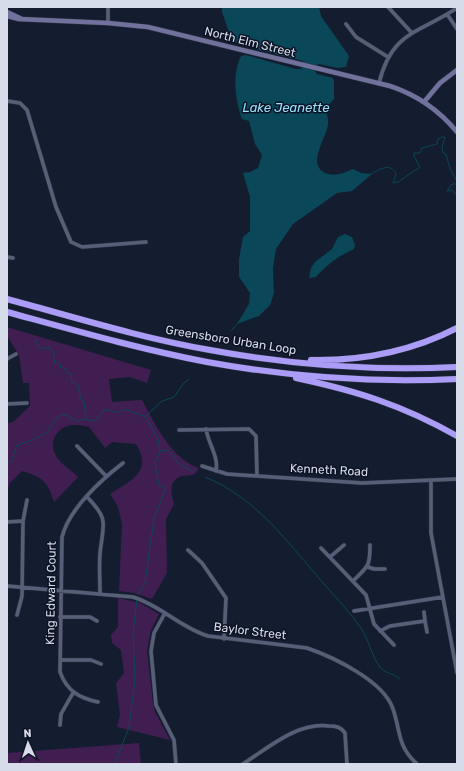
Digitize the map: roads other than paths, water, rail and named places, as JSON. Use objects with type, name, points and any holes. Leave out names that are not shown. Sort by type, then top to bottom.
[{"type":"highway","name":"Greensboro Urban Loop","points":[[7,299],[166,341],[274,360],[368,368],[457,367]]},
{"type":"highway","name":"Greensboro Urban Loop","points":[[7,312],[164,353],[250,369],[360,379],[457,379]]},
{"type":"highway","points":[[274,360],[334,360],[374,356],[422,343],[457,328]]},
{"type":"highway","points":[[250,369],[328,385],[370,396],[408,410],[457,436]]},
{"type":"main road","name":"North Elm Street","points":[[7,12],[22,19]]},
{"type":"main road","name":"North Elm Street","points":[[7,16],[41,21],[108,23],[160,30],[319,70],[379,83],[400,89],[424,102],[438,112],[457,132]]},
{"type":"main road","points":[[424,102],[440,83],[457,70]]},
{"type":"street","points":[[108,7],[108,23]]},
{"type":"street","points":[[388,7],[411,32]]},
{"type":"street","points":[[379,83],[382,68],[388,57],[401,41],[411,32],[457,8]]},
{"type":"street","points":[[447,14],[457,29]]},
{"type":"street","points":[[346,24],[356,37],[388,57]]},
{"type":"street","points":[[7,101],[20,103],[27,110],[56,207],[71,242],[82,247],[146,242]]},
{"type":"street","points":[[7,256],[13,258]]},
{"type":"street","points":[[7,359],[16,354]]},
{"type":"street","points":[[7,404],[27,404]]},
{"type":"street","points":[[206,429],[207,439],[217,462],[216,471]]},
{"type":"street","points":[[180,430],[249,429],[256,436],[257,476]]},
{"type":"street","points":[[77,446],[106,476]]},
{"type":"street","name":"King Edward Court","points":[[73,693],[64,681],[60,672],[62,537],[64,527],[69,518],[106,476],[123,463]]},
{"type":"street","name":"Kenneth Road","points":[[202,466],[216,471],[257,476],[362,483],[457,479]]},
{"type":"street","points":[[431,480],[431,533],[457,672]]},
{"type":"street","points":[[87,497],[99,510],[104,523],[105,533],[100,552],[100,593]]},
{"type":"street","points":[[17,615],[21,604],[23,522],[27,500]]},
{"type":"street","points":[[7,522],[23,522]]},
{"type":"street","points":[[330,558],[344,545]]},
{"type":"street","points":[[353,581],[368,567],[370,562],[370,545]]},
{"type":"street","points":[[321,548],[366,595],[374,624],[394,645]]},
{"type":"street","points":[[188,550],[202,564],[226,598],[224,639]]},
{"type":"street","points":[[368,567],[374,569],[385,569]]},
{"type":"street","name":"Baylor Street","points":[[7,586],[125,595],[140,599],[202,634],[224,639],[307,648],[334,660],[373,684],[388,697],[394,712],[402,746],[409,757],[417,764]]},
{"type":"street","points":[[354,611],[443,596]]},
{"type":"street","points":[[424,612],[427,632]]},
{"type":"street","points":[[165,613],[154,633],[151,651],[156,705],[174,740],[176,764]]},
{"type":"street","points":[[60,617],[90,617],[97,621]]},
{"type":"street","points":[[380,631],[390,626],[425,621]]},
{"type":"street","points":[[60,660],[91,660],[101,664]]},
{"type":"street","points":[[60,725],[62,714],[73,693],[98,702]]},
{"type":"street","points":[[243,764],[303,728],[321,725],[342,729],[345,733],[347,764]]},
{"type":"water","name":"Lake Jeanette","points":[[222,7],[319,7],[321,16],[349,56],[346,67],[337,68],[319,64],[317,65],[315,71],[317,74],[333,78],[334,81],[334,99],[326,108],[328,124],[317,157],[317,163],[320,169],[325,173],[332,175],[353,169],[361,173],[372,174],[352,191],[337,193],[293,224],[276,249],[273,268],[274,293],[270,305],[259,316],[237,324],[249,304],[250,293],[239,277],[239,259],[243,237],[250,231],[250,197],[243,173],[250,172],[258,168],[262,155],[255,144],[249,121],[242,119],[240,112],[236,95],[236,71],[238,63],[241,56],[246,55],[296,69],[301,69],[304,65],[303,61],[259,50],[232,41],[222,12]]},
{"type":"water","points":[[345,234],[352,237],[355,245],[354,249],[343,254],[316,277],[309,278],[311,268],[315,262],[332,249],[338,237]]},
{"type":"waterway","points":[[371,174],[388,167],[394,170],[396,174],[393,183],[398,182],[420,167],[414,153],[420,153],[422,148],[437,144],[438,139],[445,137],[442,147],[443,153],[446,154],[450,169],[457,181]]},
{"type":"waterway","points":[[457,184],[452,184],[447,191],[452,190],[457,196]]},
{"type":"waterway","points":[[231,331],[238,323]]},
{"type":"waterway","points":[[35,339],[38,347],[43,349],[49,347],[55,355],[53,357],[55,363],[60,364],[61,368],[64,368],[67,373],[72,374],[71,381],[80,387],[78,389],[80,399],[84,402],[86,418]]},
{"type":"waterway","points":[[146,416],[162,401],[174,397],[184,383],[189,379]]},
{"type":"waterway","points":[[7,461],[11,462],[17,445],[44,434],[61,416],[65,415],[76,421],[86,419],[92,421],[96,420],[103,411],[107,409],[116,412],[120,412],[124,409],[146,417],[158,439],[160,451],[155,464],[159,485],[166,488],[154,518],[145,583],[138,595]]},
{"type":"waterway","points":[[160,451],[168,450],[180,465],[193,471]]},
{"type":"waterway","points":[[205,477],[224,486],[240,497],[256,509],[270,523],[357,622],[364,633],[374,658],[380,667],[384,671],[400,679]]},
{"type":"waterway","points":[[115,764],[129,727],[135,679],[133,633],[137,600]]}]
